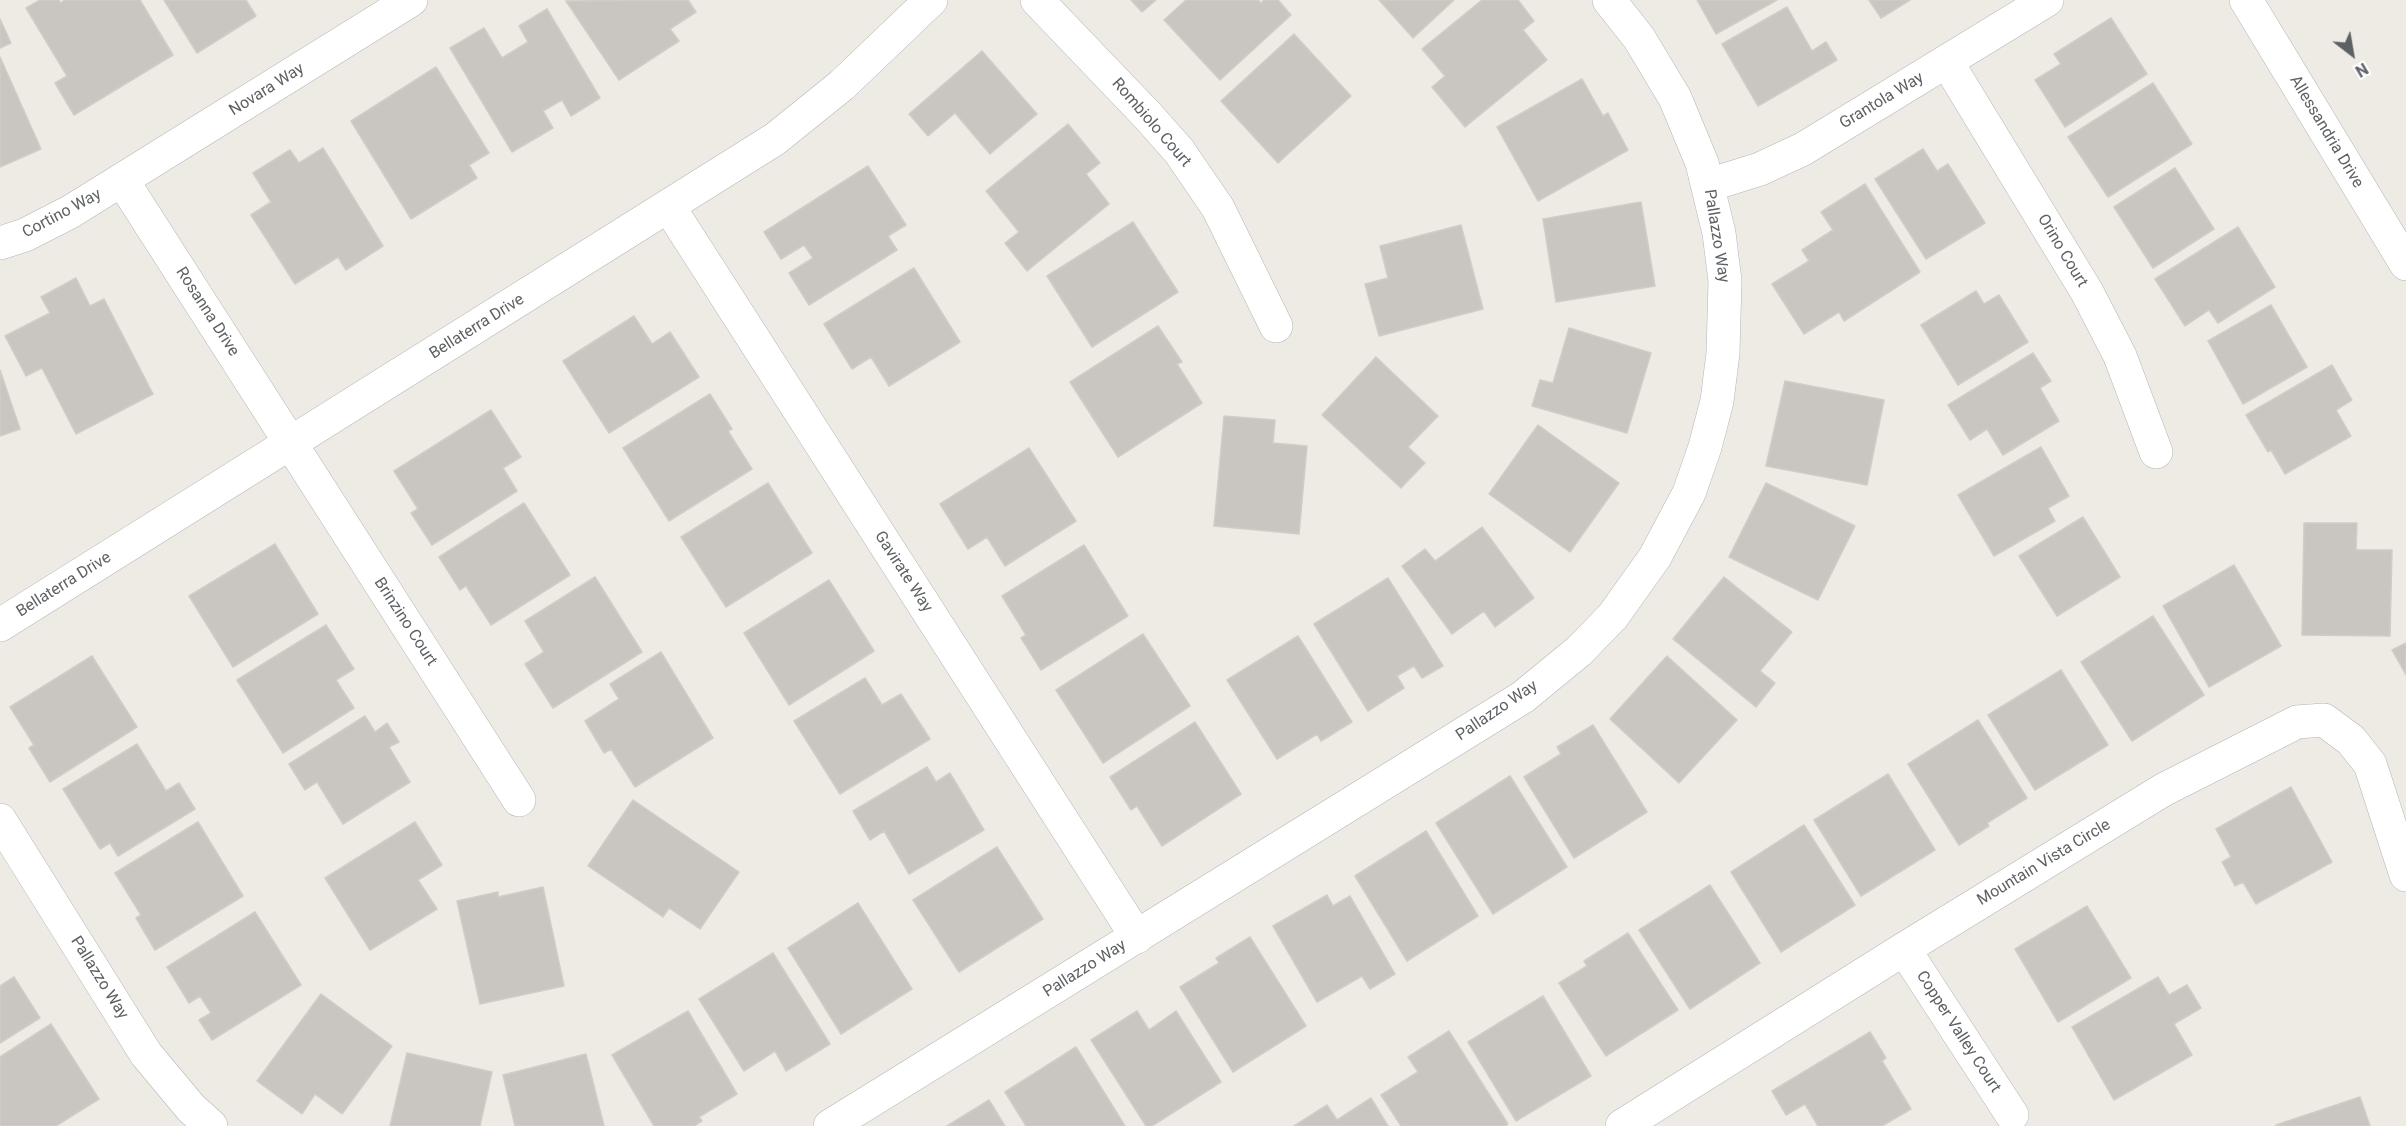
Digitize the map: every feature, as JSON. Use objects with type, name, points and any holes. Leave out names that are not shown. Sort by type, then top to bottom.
[{"type":"street","name":"Novara Way","points":[[122,180],[411,0]]},
{"type":"street","name":"Bellaterra Drive","points":[[0,625],[775,139],[842,85],[931,0]]},
{"type":"street","name":"Rombiolo Court","points":[[1037,0],[1179,151],[1218,208],[1276,326]]},
{"type":"street","name":"Pallazzo Way","points":[[830,1126],[1523,697],[1579,651],[1613,616],[1655,557],[1689,493],[1705,447],[1716,400],[1723,353],[1725,280],[1719,233],[1702,163],[1675,98],[1639,38],[1609,0]]},
{"type":"street","name":"Grantola Way","points":[[1709,185],[1760,169],[1803,149],[2047,0]]},
{"type":"street","name":"Allessandria Drive","points":[[2246,0],[2406,264]]},
{"type":"street","name":"Orino Court","points":[[1947,62],[2087,292],[2120,357],[2156,452]]},
{"type":"street","name":"Cortino Way","points":[[0,243],[25,235],[70,212],[122,180]]},
{"type":"street","name":"Rosanna Drive","points":[[122,180],[291,443]]},
{"type":"street","name":"Gavirate Way","points":[[669,207],[1137,937]]},
{"type":"street","name":"Brinzino Court","points":[[291,443],[519,800]]},
{"type":"street","name":"Mountain Vista Circle","points":[[1622,1126],[2163,790],[2297,722],[2324,720],[2351,740],[2370,764],[2406,874]]},
{"type":"street","name":"Pallazzo Way","points":[[0,820],[146,1054],[190,1107],[211,1126]]},
{"type":"street","name":"Copper Valley Court","points":[[1904,949],[2012,1115]]},
{"type":"building","points":[[40,0],[59,0],[60,3],[65,0],[140,0],[173,55],[74,115],[55,83],[67,76],[26,8]]},
{"type":"building","points":[[164,0],[246,0],[256,16],[197,53]]},
{"type":"building","points":[[688,0],[696,12],[670,29],[679,41],[619,80],[566,1]]},
{"type":"building","points":[[1131,0],[1156,0],[1142,12]]},
{"type":"building","points":[[1186,0],[1258,0],[1261,3],[1264,0],[1278,0],[1291,15],[1220,80],[1164,20]]},
{"type":"building","points":[[1379,0],[1454,0],[1413,38]]},
{"type":"building","points":[[1482,0],[1518,0],[1534,21],[1523,30],[1547,60],[1465,127],[1432,87],[1445,76],[1422,49]]},
{"type":"building","points":[[1697,0],[1777,0],[1716,34]]},
{"type":"building","points":[[1869,0],[1910,0],[1881,18]]},
{"type":"building","points":[[1787,7],[1812,51],[1826,42],[1837,60],[1758,106],[1722,44]]},
{"type":"building","points":[[547,9],[600,98],[571,116],[562,100],[543,111],[553,128],[512,152],[450,48],[484,28],[502,58],[528,42],[519,26]]},
{"type":"building","points":[[2111,18],[2147,74],[2065,127],[2035,80],[2061,64],[2054,54]]},
{"type":"building","points":[[0,19],[11,43],[0,48]]},
{"type":"building","points":[[1294,34],[1351,96],[1278,163],[1221,101]]},
{"type":"building","points":[[982,51],[1037,114],[990,154],[955,113],[928,136],[909,114]]},
{"type":"building","points":[[0,57],[41,149],[0,167]]},
{"type":"building","points":[[436,67],[489,153],[469,165],[477,178],[411,219],[351,121]]},
{"type":"building","points":[[1582,79],[1603,116],[1608,113],[1628,150],[1538,201],[1497,127]]},
{"type":"building","points":[[2153,83],[2192,144],[2108,197],[2068,137]]},
{"type":"building","points":[[1068,124],[1100,163],[1086,174],[1109,204],[1027,271],[1005,243],[1019,232],[986,191]]},
{"type":"building","points":[[323,148],[383,246],[346,270],[338,257],[295,284],[251,215],[271,202],[253,173],[290,150],[299,163]]},
{"type":"building","points":[[1923,149],[1937,171],[1948,164],[1985,223],[1926,259],[1875,179]]},
{"type":"building","points":[[868,166],[906,225],[888,236],[897,250],[809,305],[789,273],[813,258],[804,245],[781,259],[764,232]]},
{"type":"building","points":[[2175,168],[2214,229],[2153,268],[2114,207]]},
{"type":"building","points":[[1865,184],[1920,272],[1844,321],[1839,312],[1804,334],[1772,284],[1809,261],[1802,250],[1833,230],[1821,212]]},
{"type":"building","points":[[1641,202],[1655,286],[1556,302],[1543,219]]},
{"type":"building","points":[[1133,222],[1178,292],[1092,347],[1047,276]]},
{"type":"building","points":[[1461,225],[1483,309],[1379,336],[1365,284],[1388,278],[1380,246]]},
{"type":"building","points":[[2238,227],[2275,287],[2218,323],[2209,310],[2185,326],[2155,279]]},
{"type":"building","points":[[914,268],[960,342],[889,386],[871,357],[852,369],[824,324]]},
{"type":"building","points":[[76,278],[90,306],[104,299],[153,394],[76,434],[42,368],[26,376],[5,336],[50,313],[41,297]]},
{"type":"building","points":[[1976,291],[1984,304],[1999,295],[2028,342],[1958,385],[1921,325]]},
{"type":"building","points":[[2271,305],[2307,367],[2243,404],[2208,341]]},
{"type":"building","points":[[634,316],[652,344],[670,332],[699,377],[609,433],[563,361]]},
{"type":"building","points":[[1158,326],[1182,362],[1177,364],[1202,403],[1118,457],[1070,382]]},
{"type":"building","points":[[1569,328],[1651,353],[1627,433],[1532,406],[1540,380],[1553,383]]},
{"type":"building","points":[[2033,353],[2051,381],[2040,388],[2059,421],[2003,455],[1987,429],[1970,440],[1948,405]]},
{"type":"building","points":[[1376,357],[1438,416],[1408,447],[1425,463],[1401,488],[1322,415]]},
{"type":"building","points":[[2332,365],[2352,400],[2336,410],[2351,436],[2285,474],[2271,450],[2268,452],[2246,415]]},
{"type":"building","points":[[0,370],[20,429],[0,436]]},
{"type":"building","points":[[1785,381],[1884,400],[1867,485],[1766,466]]},
{"type":"building","points":[[710,394],[732,429],[728,431],[752,469],[669,521],[623,448]]},
{"type":"building","points":[[491,410],[521,457],[503,468],[517,491],[432,545],[411,513],[418,509],[394,471]]},
{"type":"building","points":[[1224,416],[1275,420],[1273,443],[1307,446],[1299,534],[1214,526]]},
{"type":"building","points":[[1538,425],[1619,483],[1570,552],[1489,494]]},
{"type":"building","points":[[2041,447],[2069,496],[2048,508],[2055,521],[1994,556],[1958,495]]},
{"type":"building","points":[[1029,448],[1076,521],[1005,566],[987,537],[968,549],[940,504]]},
{"type":"building","points":[[768,483],[812,553],[726,607],[681,537]]},
{"type":"building","points":[[1766,483],[1855,526],[1818,600],[1729,557]]},
{"type":"building","points":[[524,503],[570,575],[491,625],[466,586],[460,590],[439,557]]},
{"type":"building","points":[[2083,517],[2120,577],[2057,616],[2019,556]]},
{"type":"building","points":[[2304,523],[2357,523],[2356,550],[2392,550],[2390,636],[2302,635]]},
{"type":"building","points":[[1482,527],[1534,598],[1495,627],[1484,611],[1452,634],[1402,566],[1425,549],[1435,561]]},
{"type":"building","points":[[275,544],[318,614],[233,667],[189,596]]},
{"type":"building","points":[[1084,545],[1128,616],[1041,670],[1021,638],[1026,635],[1002,596]]},
{"type":"building","points":[[2234,565],[2281,646],[2209,687],[2163,606]]},
{"type":"building","points":[[595,577],[642,652],[553,708],[525,664],[544,652],[525,621]]},
{"type":"building","points":[[1724,577],[1792,632],[1760,671],[1775,683],[1756,707],[1673,639]]},
{"type":"building","points":[[1388,578],[1443,666],[1422,678],[1414,666],[1397,676],[1404,688],[1368,711],[1314,624]]},
{"type":"building","points":[[829,580],[874,651],[789,705],[744,633]]},
{"type":"building","points":[[2153,616],[2204,695],[2132,741],[2081,662]]},
{"type":"building","points":[[326,625],[354,669],[336,680],[354,708],[283,753],[237,680]]},
{"type":"building","points":[[1143,634],[1190,706],[1103,763],[1056,690]]},
{"type":"building","points":[[1298,636],[1352,722],[1321,741],[1317,734],[1277,759],[1227,680]]},
{"type":"building","points":[[2406,643],[2406,675],[2392,650]]},
{"type":"building","points":[[661,652],[713,738],[635,787],[611,749],[604,753],[585,721],[619,699],[610,684]]},
{"type":"building","points":[[92,656],[137,727],[50,782],[29,748],[34,745],[10,707]]},
{"type":"building","points":[[1667,656],[1737,720],[1679,783],[1610,719]]},
{"type":"building","points":[[2061,670],[2108,745],[2035,790],[1988,715]]},
{"type":"building","points":[[865,678],[882,705],[901,694],[930,739],[840,794],[794,721]]},
{"type":"building","points":[[365,716],[375,732],[387,723],[399,742],[389,747],[410,782],[343,824],[317,782],[305,790],[289,764]]},
{"type":"building","points":[[1978,720],[2027,798],[1987,823],[1989,826],[1959,845],[1908,764]]},
{"type":"building","points":[[1195,722],[1241,794],[1162,846],[1137,806],[1131,810],[1110,777]]},
{"type":"building","points":[[1593,725],[1647,812],[1574,858],[1524,777],[1561,754],[1557,747]]},
{"type":"building","points":[[137,744],[166,791],[179,783],[195,809],[118,856],[110,843],[100,849],[63,789]]},
{"type":"building","points":[[927,767],[936,782],[950,773],[984,830],[909,874],[884,831],[870,840],[853,811]]},
{"type":"building","points":[[1888,774],[1935,850],[1861,896],[1814,820]]},
{"type":"building","points":[[1510,776],[1567,867],[1493,914],[1436,823]]},
{"type":"building","points":[[2291,787],[2332,862],[2256,904],[2243,882],[2235,886],[2222,862],[2231,857],[2216,829]]},
{"type":"building","points":[[633,800],[739,872],[700,929],[669,908],[663,917],[588,866]]},
{"type":"building","points":[[198,822],[243,896],[155,950],[136,918],[141,915],[115,873]]},
{"type":"building","points":[[415,822],[442,865],[418,880],[437,909],[370,950],[325,878]]},
{"type":"building","points":[[1804,825],[1855,905],[1781,952],[1731,872]]},
{"type":"building","points":[[1426,831],[1478,916],[1407,961],[1355,876]]},
{"type":"building","points":[[997,847],[1043,919],[959,972],[913,900]]},
{"type":"building","points":[[1710,885],[1760,963],[1690,1009],[1639,930]]},
{"type":"building","points":[[543,887],[564,986],[480,1004],[457,901],[498,892],[498,897]]},
{"type":"building","points":[[1327,895],[1333,906],[1350,896],[1395,974],[1370,989],[1362,976],[1317,1002],[1273,926]]},
{"type":"building","points":[[858,903],[912,989],[841,1034],[788,948]]},
{"type":"building","points":[[2087,906],[2131,978],[2058,1022],[2015,949]]},
{"type":"building","points":[[255,912],[301,985],[212,1040],[199,1020],[211,1013],[200,996],[189,1003],[167,967]]},
{"type":"building","points":[[1628,933],[1678,1010],[1606,1056],[1559,983],[1587,966],[1584,961]]},
{"type":"building","points":[[1250,937],[1306,1026],[1233,1072],[1180,987],[1219,963],[1216,958]]},
{"type":"building","points":[[773,953],[830,1044],[786,1071],[775,1051],[744,1071],[699,999]]},
{"type":"building","points":[[14,977],[40,1018],[0,1043],[0,986]]},
{"type":"building","points":[[2158,977],[2169,995],[2187,985],[2201,1008],[2174,1024],[2192,1055],[2114,1100],[2072,1027]]},
{"type":"building","points":[[321,994],[392,1046],[342,1114],[315,1094],[302,1114],[257,1081]]},
{"type":"building","points":[[1543,996],[1591,1076],[1516,1121],[1468,1042]]},
{"type":"building","points":[[688,1011],[737,1094],[699,1117],[702,1121],[694,1126],[654,1126],[612,1055]]},
{"type":"building","points":[[1137,1011],[1149,1030],[1176,1011],[1221,1082],[1152,1126],[1146,1126],[1091,1040]]},
{"type":"building","points":[[51,1024],[99,1099],[56,1126],[0,1126],[0,1057]]},
{"type":"building","points":[[1449,1031],[1508,1124],[1505,1126],[1401,1126],[1381,1095],[1418,1072],[1408,1057]]},
{"type":"building","points":[[1870,1032],[1886,1058],[1882,1061],[1911,1109],[1882,1126],[1818,1126],[1805,1104],[1786,1115],[1772,1091]]},
{"type":"building","points":[[1076,1047],[1125,1126],[1026,1126],[1005,1092]]},
{"type":"building","points":[[407,1053],[492,1072],[480,1126],[390,1126]]},
{"type":"building","points":[[586,1054],[604,1126],[515,1126],[503,1075]]},
{"type":"building","points":[[2360,1097],[2370,1126],[2276,1126],[2276,1125]]},
{"type":"building","points":[[1371,1098],[1388,1126],[1294,1126],[1327,1105],[1337,1120]]},
{"type":"building","points":[[989,1100],[1005,1126],[947,1126]]}]
